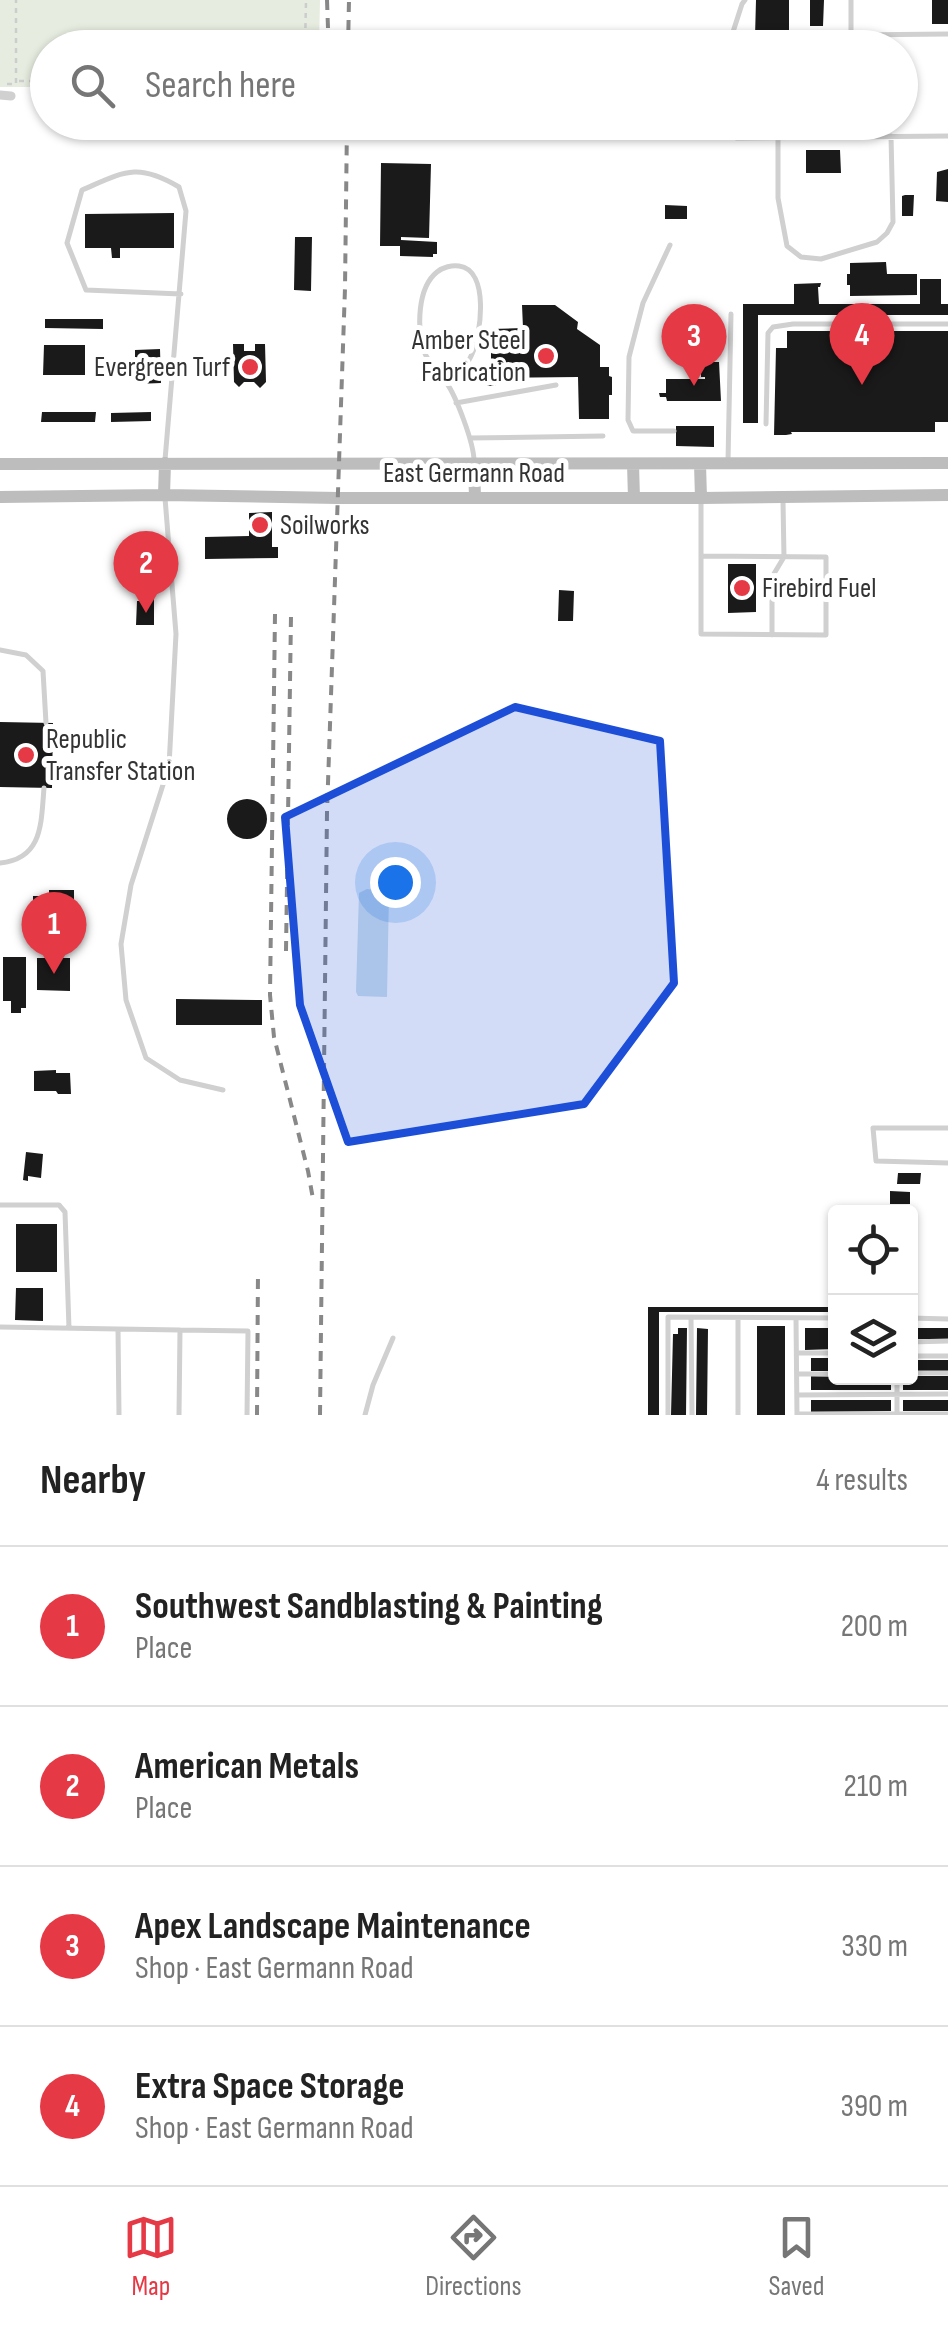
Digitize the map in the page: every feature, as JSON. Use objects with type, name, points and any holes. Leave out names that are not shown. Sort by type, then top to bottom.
[{"type":"main road","name":"East Germann Road","points":[[0,464],[948,463]]},
{"type":"main road","points":[[164,496],[165,464]]},
{"type":"main road","points":[[474,464],[474,498]]},
{"type":"main road","points":[[633,464],[634,498]]},
{"type":"main road","points":[[700,464],[701,498]]},
{"type":"main road","name":"East Germann Road","points":[[0,498],[948,495]]},
{"type":"lane","points":[[734,30],[745,0]]},
{"type":"lane","points":[[851,0],[851,30]]},
{"type":"lane","points":[[918,34],[948,34]]},
{"type":"lane","points":[[918,136],[948,136]]},
{"type":"lane","points":[[778,140],[778,198],[787,246],[802,256],[821,259],[877,242],[887,233],[892,222],[891,140]]},
{"type":"lane","points":[[165,464],[181,294],[186,211],[179,187],[158,174],[126,171],[82,190],[67,243],[86,290],[181,294]]},
{"type":"lane","points":[[670,245],[643,303],[633,337],[628,420],[632,431],[674,430]]},
{"type":"lane","points":[[448,383],[472,355],[482,313],[476,278],[459,266],[435,273],[422,296],[421,334],[425,354],[448,383],[474,448],[474,464]]},
{"type":"lane","points":[[728,464],[731,314]]},
{"type":"lane","points":[[766,424],[768,333],[773,327],[948,324]]},
{"type":"lane","points":[[456,403],[556,385]]},
{"type":"lane","points":[[470,438],[603,436]]},
{"type":"lane","points":[[164,496],[176,634],[169,766],[131,885],[121,944],[126,1000],[146,1058],[180,1080],[223,1090]]},
{"type":"lane","points":[[701,498],[701,634],[826,635],[826,557],[702,556]]},
{"type":"lane","points":[[772,635],[772,577],[784,556],[783,498]]},
{"type":"lane","points":[[0,650],[26,655],[43,671],[46,722]]},
{"type":"lane","points":[[0,864],[15,862],[28,853],[40,831],[44,788]]},
{"type":"lane","points":[[948,1128],[874,1128],[876,1161],[948,1163]]},
{"type":"lane","points":[[0,1206],[60,1205],[65,1212],[69,1328]]},
{"type":"lane","points":[[668,1415],[668,1317],[828,1318]]},
{"type":"lane","points":[[691,1317],[692,1415]]},
{"type":"lane","points":[[738,1318],[738,1415]]},
{"type":"lane","points":[[796,1318],[797,1415],[948,1414]]},
{"type":"lane","points":[[918,1318],[948,1319]]},
{"type":"lane","points":[[0,1327],[248,1330],[247,1415]]},
{"type":"lane","points":[[118,1329],[118,1415]]},
{"type":"lane","points":[[179,1415],[180,1330]]},
{"type":"lane","points":[[365,1415],[372,1384],[392,1338]]},
{"type":"lane","points":[[918,1342],[948,1342]]},
{"type":"lane","points":[[797,1353],[828,1353]]},
{"type":"lane","points":[[918,1356],[948,1356]]},
{"type":"lane","points":[[918,1374],[948,1373]]},
{"type":"lane","points":[[797,1374],[828,1374]]},
{"type":"lane","points":[[897,1385],[897,1414]]},
{"type":"lane","points":[[797,1395],[948,1394]]},
{"type":"path","points":[[0,84],[16,84],[16,0]]},
{"type":"path","points":[[305,30],[306,0]]},
{"type":"path","points":[[16,81],[30,81]]},
{"type":"highlighted area","points":[[515,707],[660,741],[674,983],[584,1104],[348,1142],[300,1005],[285,817]]},
{"type":"shaded area","points":[[0,0],[320,0],[319,30],[30,30],[30,87],[0,87]]},
{"type":"water","points":[[367,889],[389,892],[387,997],[358,996],[356,992],[359,893]]},
{"type":"building","points":[[756,0],[789,0],[789,30],[755,30]]},
{"type":"building","points":[[810,0],[824,0],[823,26],[810,26]]},
{"type":"building","points":[[932,0],[948,0],[948,24],[932,24]]},
{"type":"building","points":[[806,150],[840,150],[841,173],[806,173]]},
{"type":"building","points":[[381,163],[431,164],[429,238],[401,240],[437,242],[437,254],[433,257],[400,256],[400,246],[380,246]]},
{"type":"building","points":[[948,169],[948,202],[936,201],[937,172]]},
{"type":"building","points":[[914,195],[913,216],[902,216],[902,196]]},
{"type":"building","points":[[665,205],[687,206],[687,219],[665,219]]},
{"type":"building","points":[[174,213],[174,248],[120,248],[120,258],[112,258],[111,248],[85,248],[85,214]]},
{"type":"building","points":[[295,237],[312,237],[311,291],[294,290]]},
{"type":"building","points":[[886,262],[887,274],[917,274],[917,295],[850,296],[850,263]]},
{"type":"building","points":[[920,279],[941,279],[941,304],[948,304],[948,315],[758,315],[758,423],[743,423],[743,304],[794,304],[794,284],[821,283],[819,304],[920,304]]},
{"type":"building","name":"Amber Steel Fabrication","points":[[522,305],[555,305],[578,322],[577,329],[600,345],[600,367],[609,367],[612,377],[609,419],[579,419],[578,377],[496,378],[496,386],[486,386],[486,377],[491,377],[491,329],[523,328]]},
{"type":"building","points":[[45,319],[103,319],[103,329],[45,328]]},
{"type":"building","points":[[787,331],[948,331],[948,422],[935,422],[935,432],[774,435],[776,348],[787,348]]},
{"type":"building","name":"Evergreen Turf","points":[[233,344],[244,344],[244,351],[255,351],[255,344],[265,344],[266,382],[260,388],[254,382],[244,382],[239,387],[234,382]]},
{"type":"building","points":[[44,345],[85,345],[85,375],[43,375]]},
{"type":"building","points":[[160,349],[161,383],[136,384],[135,373],[142,372],[135,368],[135,350]]},
{"type":"building","points":[[701,362],[719,362],[721,401],[667,401],[660,397],[659,393],[666,393],[666,379],[705,379],[701,377]]},
{"type":"building","points":[[42,412],[96,412],[95,422],[41,422]]},
{"type":"building","points":[[151,412],[151,421],[111,422],[111,413]]},
{"type":"building","points":[[676,426],[714,426],[714,447],[676,446]]},
{"type":"building","name":"Soilworks","points":[[272,512],[272,547],[278,547],[278,558],[205,559],[205,537],[249,536],[249,513]]},
{"type":"building","name":"Firebird Fuel","points":[[728,564],[756,564],[756,612],[728,613]]},
{"type":"building","points":[[559,590],[574,591],[573,621],[558,621]]},
{"type":"building","points":[[147,594],[154,594],[154,625],[136,625],[137,601],[145,601]]},
{"type":"building","name":"Republic Transfer Station","points":[[0,722],[53,723],[52,788],[0,787]]},
{"type":"building","points":[[247,799],[261,805],[267,819],[261,833],[247,839],[233,833],[227,819],[233,805]]},
{"type":"building","points":[[49,890],[74,890],[74,907],[33,903],[33,896],[49,896]]},
{"type":"building","points":[[3,957],[26,957],[26,1008],[21,1008],[21,1013],[11,1013],[11,1001],[3,1001]]},
{"type":"building","points":[[37,958],[70,958],[70,991],[37,990]]},
{"type":"building","points":[[176,999],[262,1000],[262,1025],[176,1025]]},
{"type":"building","points":[[34,1071],[70,1073],[71,1094],[34,1091]]},
{"type":"building","points":[[26,1152],[43,1154],[41,1178],[28,1176],[28,1181],[23,1180]]},
{"type":"building","points":[[898,1173],[921,1173],[920,1184],[897,1184]]},
{"type":"building","points":[[890,1191],[910,1192],[910,1204],[890,1204]]},
{"type":"building","points":[[16,1224],[57,1224],[57,1272],[16,1272]]},
{"type":"building","points":[[16,1288],[43,1288],[43,1321],[15,1320]]},
{"type":"building","points":[[648,1307],[828,1307],[828,1312],[659,1312],[659,1415],[648,1415]]},
{"type":"building","points":[[757,1326],[785,1326],[785,1415],[757,1415]]},
{"type":"building","points":[[678,1328],[687,1328],[686,1415],[671,1415],[673,1334],[678,1334]]},
{"type":"building","points":[[697,1328],[708,1329],[707,1415],[696,1415]]},
{"type":"building","points":[[805,1328],[828,1328],[828,1349],[805,1350]]},
{"type":"building","points":[[918,1328],[948,1328],[948,1339],[918,1339]]},
{"type":"building","points":[[811,1358],[828,1358],[828,1371],[811,1371]]},
{"type":"building","points":[[918,1360],[948,1360],[948,1371],[918,1372]]},
{"type":"building","points":[[811,1376],[828,1376],[828,1385],[891,1385],[891,1390],[811,1390]]},
{"type":"building","points":[[918,1376],[948,1376],[948,1390],[903,1390],[903,1385],[918,1385]]},
{"type":"building","points":[[811,1400],[891,1400],[891,1411],[811,1412]]},
{"type":"building","points":[[903,1400],[948,1400],[948,1411],[903,1411]]},
{"type":"railway","points":[[327,0],[328,30]]},
{"type":"railway","points":[[348,30],[349,0]]},
{"type":"railway","points":[[320,1415],[327,812],[347,140]]},
{"type":"railway","points":[[275,614],[270,995],[274,1037],[313,1199]]},
{"type":"railway","points":[[286,951],[291,616]]},
{"type":"railway","points":[[257,1415],[258,1271]]},
{"type":"place","name":"Amber Steel Fabrication","points":[[546,356]]},
{"type":"place","name":"Evergreen Turf","points":[[250,367]]},
{"type":"place","name":"Extra Space Storage","points":[[862,385]]},
{"type":"place","name":"Apex Landscape Maintenance","points":[[694,386]]},
{"type":"place","name":"Soilworks","points":[[260,525]]},
{"type":"place","name":"Firebird Fuel","points":[[742,588]]},
{"type":"place","name":"American Metals","points":[[146,613]]},
{"type":"place","name":"Republic Transfer Station","points":[[26,755]]},
{"type":"place","name":"Southwest Sandblasting & Painting","points":[[54,974]]}]
